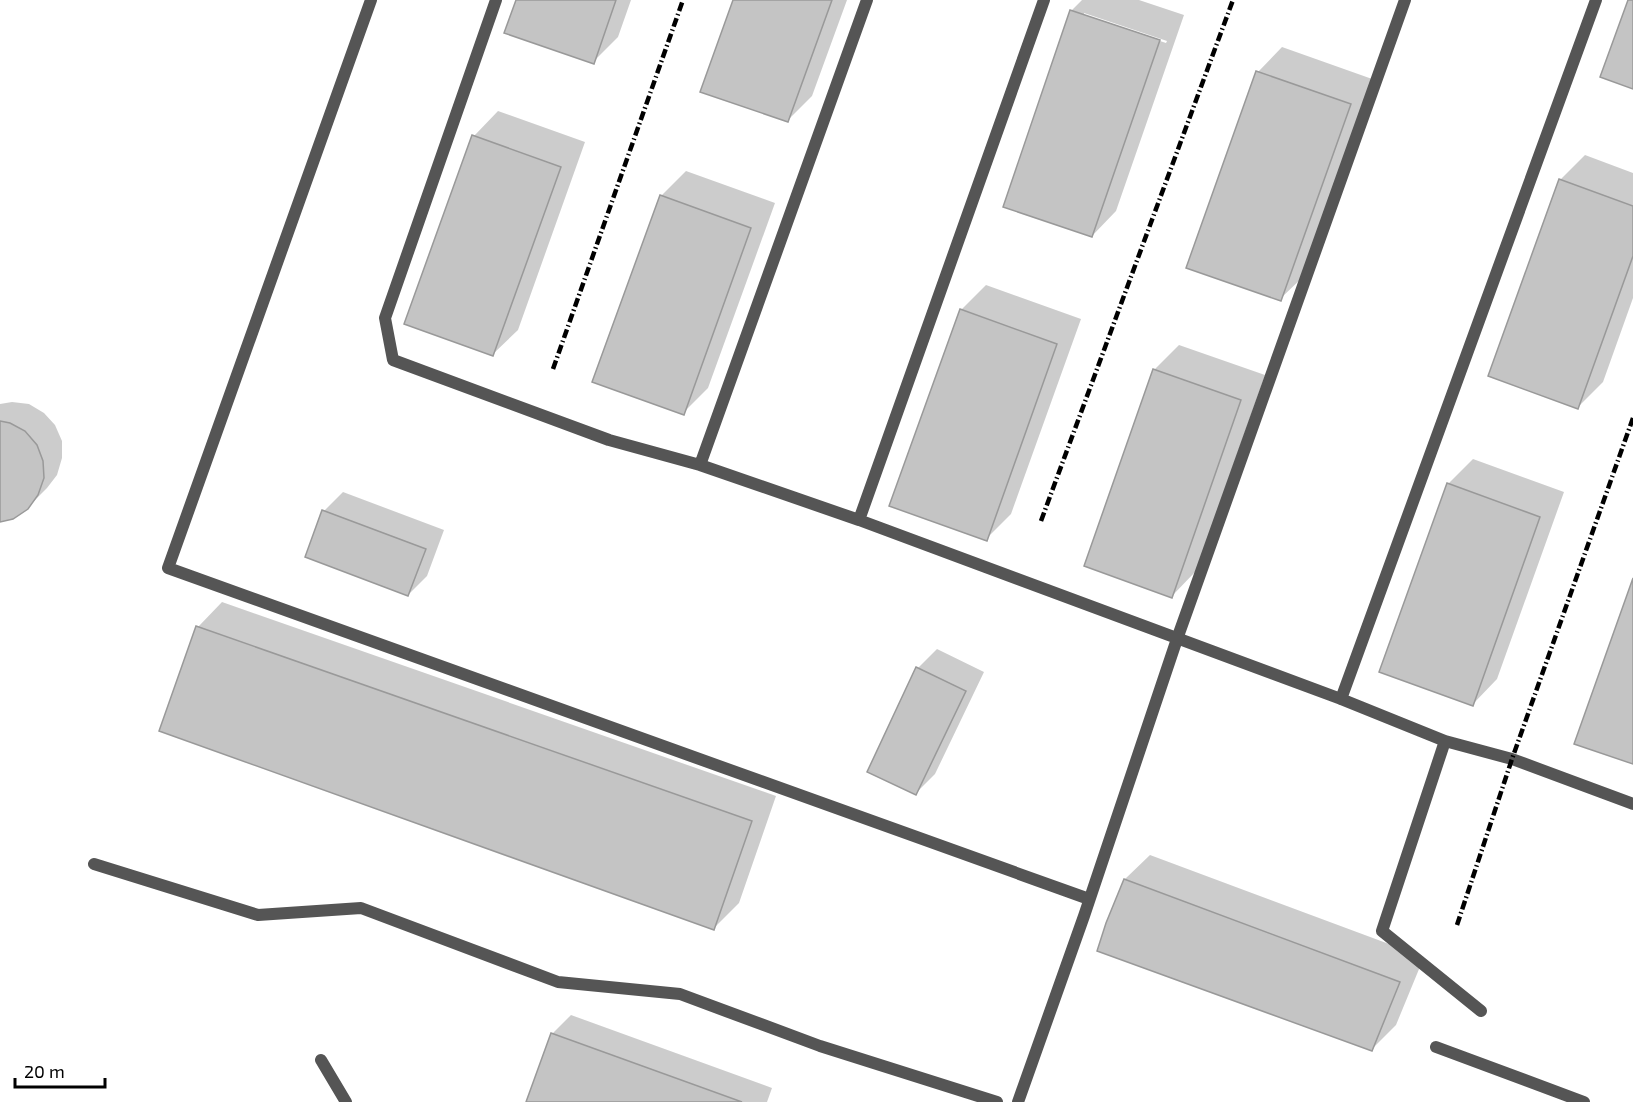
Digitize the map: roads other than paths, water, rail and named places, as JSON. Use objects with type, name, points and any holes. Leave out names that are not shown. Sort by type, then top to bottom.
[{"type":"lane","points":[[370,0],[168,568],[1089,899]]},
{"type":"lane","points":[[496,0],[385,318],[393,360],[609,440],[700,465],[859,520],[1341,699],[1445,741],[1512,759],[1633,804]]},
{"type":"lane","points":[[700,465],[867,0]]},
{"type":"lane","points":[[859,520],[1044,0]]},
{"type":"lane","points":[[1018,1102],[1177,639],[1405,0]]},
{"type":"lane","points":[[1341,699],[1596,0]]},
{"type":"lane","points":[[1445,741],[1382,931],[1481,1011]]},
{"type":"lane","points":[[94,864],[258,915],[361,908],[558,982],[680,994],[820,1046],[997,1102]]},
{"type":"lane","points":[[1436,1047],[1584,1102]]},
{"type":"lane","points":[[321,1060],[346,1102]]},
{"type":"railway","points":[[553,369],[683,0]]},
{"type":"railway","points":[[1041,521],[1233,0]]},
{"type":"railway","points":[[1457,925],[1512,759],[1633,418]]}]
